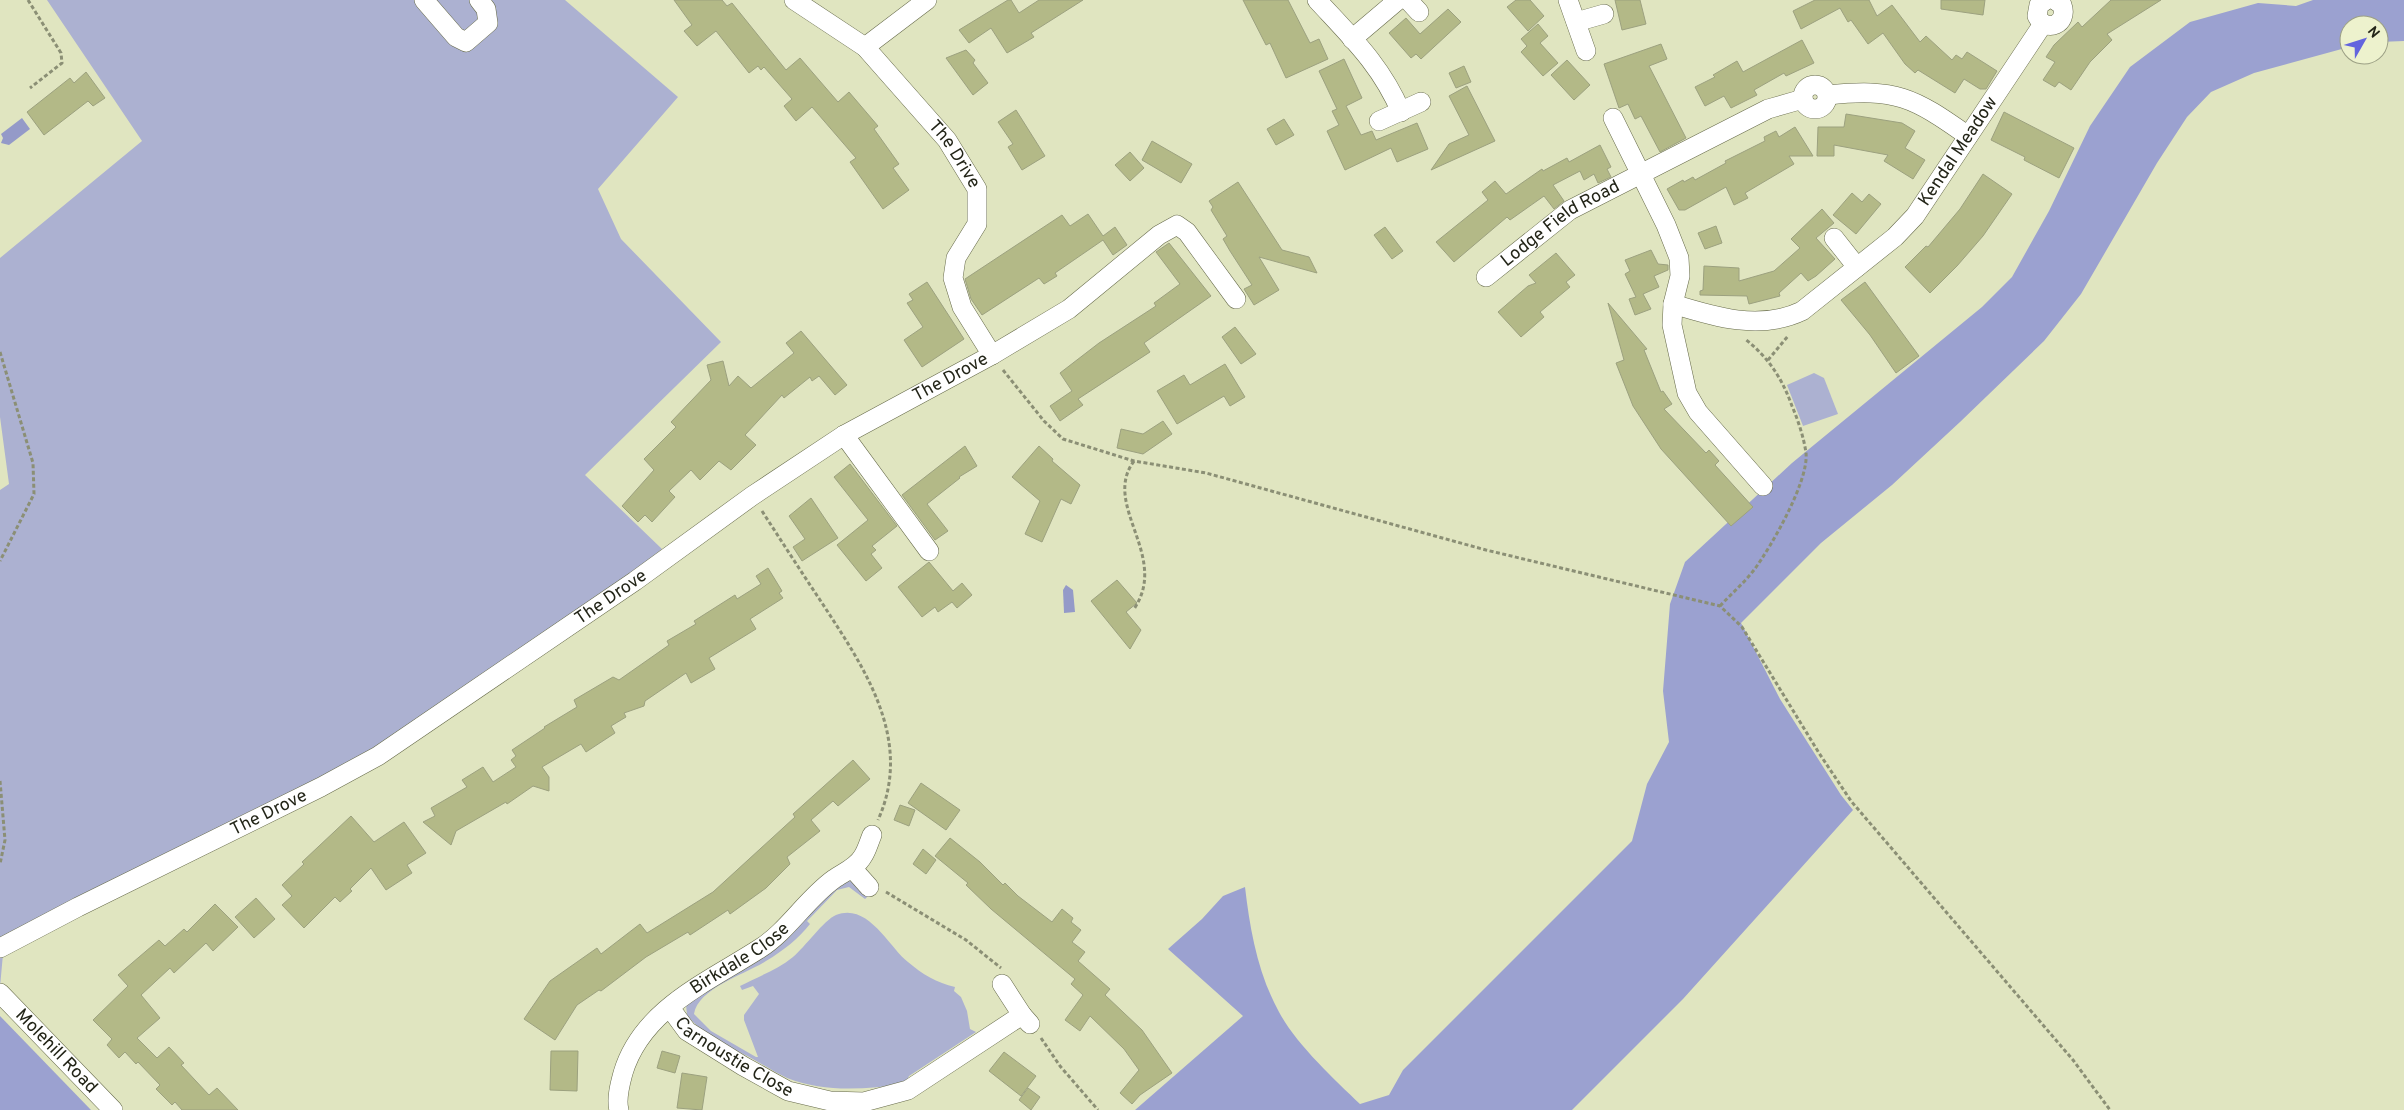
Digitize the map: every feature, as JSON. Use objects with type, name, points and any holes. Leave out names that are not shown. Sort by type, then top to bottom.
[{"type":"street","points":[[424,0],[456,37],[466,42],[488,23],[486,9],[479,0]]},
{"type":"street","name":"The Drive","points":[[794,0],[865,47],[947,140],[977,189],[977,224],[956,258],[953,278],[962,307],[992,355]]},
{"type":"street","points":[[865,47],[927,0]]},
{"type":"street","points":[[1317,0],[1377,67],[1390,86],[1401,112]]},
{"type":"street","points":[[1352,39],[1398,0]]},
{"type":"street","points":[[1568,0],[1586,51]]},
{"type":"street","name":"Kendal Meadow","points":[[1673,304],[1719,317],[1743,321],[1764,321],[1794,315],[1802,311],[1895,237],[1915,216],[2043,24],[2049,26],[2060,22],[2064,11],[2054,0]]},
{"type":"street","points":[[1576,22],[1604,14]]},
{"type":"street","name":"Lodge Field Road","points":[[1486,278],[1570,210],[1768,109],[1803,99],[1808,107],[1818,109],[1826,104],[1828,95],[1872,92],[1911,100],[1941,117],[1968,136]]},
{"type":"street","points":[[1379,122],[1421,102]]},
{"type":"street","name":"Lodge Field Road","points":[[1613,118],[1666,225],[1679,258],[1680,276],[1673,304],[1672,326],[1687,393],[1698,412],[1763,486]]},
{"type":"street","name":"The Drove","points":[[0,948],[86,903],[321,788],[378,756],[635,581],[752,496],[844,435],[992,355],[1069,309],[1159,235],[1177,225],[1187,232],[1236,299]]},
{"type":"street","points":[[1834,238],[1857,267]]},
{"type":"street","points":[[844,435],[929,551]]},
{"type":"street","name":"Birkdale Close","points":[[619,1110],[619,1085],[632,1050],[652,1021],[699,985],[760,948],[817,893],[852,868],[863,857],[872,835]]},
{"type":"street","points":[[852,868],[869,887]]},
{"type":"street","points":[[1002,984],[1026,1019]]},
{"type":"street","name":"Molehill Road","points":[[0,993],[113,1110]]},
{"type":"street","name":"Carnoustie Close","points":[[670,1008],[687,1030],[743,1066],[788,1091],[830,1101],[864,1106],[915,1086],[1026,1019]]},
{"type":"path","points":[[28,0],[61,53],[62,63],[30,88]]},
{"type":"path","points":[[1720,606],[1754,569],[1775,536],[1792,505],[1805,470],[1806,454],[1795,413],[1782,380],[1768,360],[1741,336]]},
{"type":"path","points":[[0,352],[33,463],[34,494],[0,562]]},
{"type":"path","points":[[992,355],[1044,421],[1063,439],[1134,461],[1206,473],[1486,550],[1720,606],[1742,627],[1819,753],[1851,801],[2073,1060],[2110,1110]]},
{"type":"path","points":[[1134,461],[1128,471],[1128,511],[1144,559],[1147,575],[1143,596],[1134,609]]},
{"type":"path","points":[[752,496],[861,663],[877,700],[890,743],[891,780],[882,813],[872,835]]},
{"type":"path","points":[[0,781],[5,840],[0,864]]},
{"type":"path","points":[[869,887],[879,887],[897,900],[966,940],[998,964],[1010,979],[1002,984]]},
{"type":"path","points":[[1026,1019],[1060,1066],[1098,1110]]},
{"type":"shaded area","points":[[47,0],[565,0],[678,97],[598,189],[621,239],[721,342],[585,475],[662,549],[630,574],[369,752],[4,943],[0,987],[0,490],[9,484],[0,417],[0,258],[142,141]]},
{"type":"shaded area","points":[[2313,0],[2404,0],[2404,41],[2389,42],[2389,15],[2339,15],[2339,50],[2254,73],[2211,92],[2187,117],[2157,163],[2081,294],[2044,341],[1892,485],[1821,543],[1741,623],[1780,699],[1841,795],[1853,810],[1683,999],[1572,1110],[1135,1110],[1243,1016],[1168,949],[1202,919],[1223,896],[1245,887],[1252,935],[1260,967],[1272,997],[1286,1024],[1316,1061],[1360,1104],[1389,1095],[1403,1070],[1632,841],[1647,784],[1669,742],[1663,691],[1670,604],[1685,562],[1792,463],[1982,307],[2012,277],[2049,211],[2090,126],[2130,67],[2190,22],[2258,3],[2296,6]]},
{"type":"shaded area","points":[[22,118],[30,129],[9,145],[1,143],[3,138],[1,134]]},
{"type":"shaded area","points":[[1814,373],[1824,378],[1838,414],[1803,426],[1787,385]]},
{"type":"shaded area","points":[[1066,585],[1073,590],[1075,612],[1064,613],[1063,590]]},
{"type":"shaded area","points":[[846,881],[876,882],[879,886],[865,899],[849,887],[837,890],[807,921],[810,924],[790,944],[766,961],[713,989],[697,1005],[694,1014],[711,1031],[758,1057],[744,1020],[744,1015],[759,994],[753,986],[742,990],[740,986],[787,962],[831,918],[848,913],[858,915],[868,920],[877,928],[908,962],[930,978],[955,987],[954,991],[961,997],[967,1011],[970,1029],[976,1032],[909,1076],[905,1084],[831,1088],[802,1083],[781,1075],[720,1042],[706,1033],[687,1015],[686,1004]]},
{"type":"shaded area","points":[[0,1016],[91,1110],[0,1110]]},
{"type":"building","points":[[674,0],[722,0],[727,6],[732,3],[786,70],[800,58],[838,102],[849,92],[878,126],[874,129],[899,164],[893,168],[909,190],[883,209],[850,162],[856,158],[812,107],[796,121],[784,106],[792,99],[764,67],[761,70],[758,66],[749,73],[716,31],[697,46],[684,31],[692,25]]},
{"type":"building","points":[[1011,0],[1019,13],[1039,0],[1083,0],[1031,33],[1034,37],[1007,53],[991,28],[969,43],[959,30]]},
{"type":"building","points":[[1243,0],[1288,0],[1310,43],[1319,39],[1328,59],[1286,78],[1270,43],[1266,45]]},
{"type":"building","points":[[1516,0],[1530,0],[1544,16],[1528,31],[1507,7]]},
{"type":"building","points":[[1615,0],[1640,0],[1646,24],[1622,30]]},
{"type":"building","points":[[1815,0],[1869,0],[1877,16],[1892,5],[1920,42],[1926,36],[1952,60],[1956,55],[1962,59],[1967,52],[1997,71],[1986,89],[1980,89],[1964,79],[1955,93],[1918,70],[1915,73],[1905,64],[1883,33],[1868,44],[1851,20],[1848,22],[1840,8],[1801,29],[1793,11]]},
{"type":"building","points":[[1941,0],[1985,0],[1983,15],[1941,9]]},
{"type":"building","points":[[2111,0],[2161,0],[2107,34],[2112,40],[2090,62],[2071,90],[2059,82],[2055,87],[2043,80],[2055,62],[2046,57],[2054,45],[2078,22],[2082,27]]},
{"type":"building","points":[[1448,9],[1461,22],[1421,59],[1416,54],[1411,58],[1389,33],[1406,18],[1420,34]]},
{"type":"building","points":[[1538,24],[1548,36],[1540,43],[1558,63],[1543,76],[1521,52],[1527,46],[1521,39]]},
{"type":"building","points":[[1802,40],[1814,63],[1786,76],[1784,73],[1754,90],[1757,95],[1731,108],[1724,96],[1705,106],[1695,87],[1715,77],[1713,75],[1737,61],[1743,72]]},
{"type":"building","points":[[1661,44],[1667,59],[1649,66],[1686,138],[1660,152],[1641,116],[1635,119],[1628,104],[1619,108],[1604,64]]},
{"type":"building","points":[[966,50],[975,60],[973,63],[988,83],[973,95],[946,58]]},
{"type":"building","points":[[1344,59],[1362,98],[1346,106],[1361,135],[1372,131],[1376,140],[1417,123],[1428,149],[1397,162],[1391,148],[1345,170],[1327,131],[1339,125],[1332,111],[1337,109],[1319,71]]},
{"type":"building","points":[[1567,60],[1590,85],[1574,100],[1551,75]]},
{"type":"building","points":[[1464,66],[1471,82],[1456,88],[1449,73]]},
{"type":"building","points":[[86,72],[105,98],[93,106],[88,101],[44,135],[27,112],[70,78],[74,83]]},
{"type":"building","points":[[1467,86],[1495,141],[1431,170],[1449,144],[1469,135],[1449,96]]},
{"type":"building","points":[[1016,110],[1045,156],[1022,170],[1008,147],[1013,144],[998,122]]},
{"type":"building","points":[[2004,112],[2074,148],[2059,178],[2024,160],[2025,157],[1991,140]]},
{"type":"building","points":[[1846,114],[1902,123],[1915,131],[1905,148],[1925,160],[1913,179],[1884,161],[1888,155],[1834,145],[1834,156],[1817,156],[1818,127],[1844,127]]},
{"type":"building","points":[[1284,119],[1294,135],[1276,145],[1267,129]]},
{"type":"building","points":[[1795,127],[1813,156],[1789,156],[1794,164],[1745,193],[1748,198],[1734,205],[1726,187],[1685,210],[1679,210],[1667,189],[1683,180],[1684,182],[1693,177],[1695,180],[1726,163],[1725,161],[1765,141],[1764,137],[1776,131],[1779,137]]},
{"type":"building","points":[[1152,141],[1192,164],[1181,183],[1142,160]]},
{"type":"building","points":[[1600,145],[1611,167],[1607,169],[1611,177],[1598,183],[1594,174],[1584,180],[1580,171],[1553,185],[1564,201],[1554,209],[1544,196],[1510,220],[1507,217],[1454,262],[1436,242],[1488,200],[1482,192],[1495,181],[1506,194],[1542,169],[1543,171],[1567,158],[1569,162]]},
{"type":"building","points":[[1130,152],[1144,168],[1130,181],[1115,165]]},
{"type":"building","points":[[1983,174],[2012,194],[1983,236],[1930,293],[1905,267],[1926,246],[1928,247],[1960,209]]},
{"type":"building","points":[[1238,182],[1282,250],[1309,257],[1317,273],[1259,257],[1279,290],[1254,305],[1244,289],[1252,285],[1223,239],[1227,236],[1211,210],[1213,207],[1209,201]]},
{"type":"building","points":[[1852,193],[1862,202],[1869,194],[1881,204],[1856,234],[1833,215]]},
{"type":"building","points":[[1822,209],[1834,223],[1816,238],[1835,259],[1816,276],[1808,281],[1801,273],[1779,293],[1780,296],[1749,304],[1747,296],[1700,295],[1700,291],[1703,290],[1704,266],[1739,268],[1739,281],[1774,271],[1800,248],[1791,239]]},
{"type":"building","points":[[1088,214],[1103,236],[1115,227],[1127,245],[1113,255],[1103,240],[1055,273],[1057,276],[1044,284],[1039,278],[982,315],[971,299],[965,279],[1062,215],[1070,226]]},
{"type":"building","points":[[1716,226],[1722,243],[1705,249],[1698,233]]},
{"type":"building","points":[[1385,227],[1403,251],[1392,259],[1374,235]]},
{"type":"building","points":[[1169,243],[1211,296],[1144,343],[1150,352],[1078,399],[1083,405],[1060,421],[1050,406],[1072,391],[1060,373],[1099,343],[1156,306],[1154,303],[1180,284],[1156,252]]},
{"type":"building","points":[[1651,250],[1658,264],[1668,265],[1668,270],[1654,276],[1659,287],[1643,294],[1651,309],[1635,315],[1629,299],[1636,297],[1625,274],[1630,271],[1625,260]]},
{"type":"building","points":[[1556,253],[1575,275],[1566,282],[1570,287],[1540,312],[1544,317],[1521,337],[1498,312],[1528,286],[1536,283],[1529,275]]},
{"type":"building","points":[[927,282],[964,339],[922,367],[904,340],[923,327],[907,303],[913,300],[909,294]]},
{"type":"building","points":[[1865,282],[1919,356],[1896,373],[1870,335],[1841,300]]},
{"type":"building","points":[[1608,303],[1647,349],[1644,350],[1661,392],[1663,391],[1672,404],[1664,409],[1706,453],[1709,450],[1719,461],[1715,465],[1753,507],[1731,526],[1661,449],[1633,406],[1616,363],[1624,360]]},
{"type":"building","points":[[1235,327],[1256,354],[1241,364],[1222,337]]},
{"type":"building","points":[[801,331],[847,385],[835,395],[819,376],[812,381],[810,377],[784,398],[782,395],[745,435],[756,445],[731,470],[719,461],[700,480],[691,470],[669,491],[675,497],[652,522],[645,515],[638,522],[622,506],[654,470],[644,459],[676,427],[671,422],[711,380],[707,365],[723,361],[729,386],[738,376],[751,388],[794,353],[786,343]]},
{"type":"building","points":[[1225,364],[1245,397],[1230,406],[1224,396],[1177,424],[1157,391],[1184,375],[1190,385]]},
{"type":"building","points":[[1163,421],[1172,434],[1143,454],[1117,448],[1121,429],[1143,434]]},
{"type":"building","points":[[965,446],[977,466],[959,477],[927,504],[948,531],[935,540],[902,495]]},
{"type":"building","points":[[1039,446],[1053,459],[1052,461],[1080,485],[1071,504],[1061,499],[1042,542],[1025,534],[1040,501],[1012,477]]},
{"type":"building","points":[[850,464],[897,526],[872,546],[876,550],[871,554],[882,568],[866,581],[837,545],[868,520],[834,477]]},
{"type":"building","points":[[811,498],[838,538],[802,561],[793,547],[805,539],[789,516]]},
{"type":"building","points":[[929,562],[953,591],[962,583],[972,595],[957,608],[952,602],[938,612],[935,607],[922,617],[898,587]]},
{"type":"building","points":[[768,568],[782,591],[779,593],[783,598],[750,619],[756,629],[709,658],[715,669],[691,683],[686,673],[645,701],[644,706],[624,713],[626,717],[611,726],[615,733],[586,752],[581,744],[542,767],[549,777],[549,791],[533,786],[507,804],[506,802],[456,831],[451,845],[423,822],[435,816],[431,808],[467,787],[462,780],[483,767],[493,782],[516,767],[511,760],[516,756],[512,750],[544,727],[577,707],[574,700],[613,677],[619,680],[669,645],[667,641],[696,624],[694,621],[735,595],[737,599],[761,584],[756,576]]},
{"type":"building","points":[[1117,580],[1137,603],[1126,612],[1141,630],[1130,649],[1091,601]]},
{"type":"building","points":[[853,760],[870,779],[838,806],[833,801],[811,820],[820,831],[787,857],[790,864],[766,888],[730,914],[728,910],[690,935],[688,932],[646,957],[601,991],[599,990],[577,1005],[555,1040],[524,1019],[550,981],[597,948],[601,954],[640,924],[647,933],[713,892],[795,817],[793,814]]},
{"type":"building","points":[[921,783],[960,810],[946,830],[908,803]]},
{"type":"building","points":[[900,805],[915,810],[909,826],[894,820]]},
{"type":"building","points":[[351,816],[374,842],[404,822],[426,853],[407,865],[412,873],[386,890],[371,868],[340,902],[335,897],[304,928],[282,905],[292,896],[282,885],[304,864],[302,862]]},
{"type":"building","points":[[950,838],[980,862],[1003,885],[1005,883],[1018,896],[1052,922],[1062,909],[1073,918],[1071,922],[1081,930],[1072,942],[1085,952],[1078,961],[1110,989],[1105,995],[1142,1030],[1172,1073],[1140,1095],[1132,1104],[1120,1093],[1139,1070],[1124,1049],[1090,1016],[1080,1031],[1065,1020],[1083,995],[1071,984],[1075,979],[991,909],[966,885],[968,883],[935,856]]},
{"type":"building","points":[[923,849],[936,860],[926,874],[913,864]]},
{"type":"building","points":[[256,898],[275,919],[254,938],[235,917]]},
{"type":"building","points":[[215,904],[238,927],[213,951],[206,943],[174,973],[170,968],[141,995],[160,1018],[137,1038],[157,1058],[169,1047],[184,1063],[181,1065],[209,1095],[217,1088],[238,1110],[182,1110],[175,1102],[172,1105],[156,1089],[160,1085],[138,1062],[136,1064],[125,1052],[119,1058],[107,1045],[112,1039],[93,1020],[128,986],[118,975],[159,940],[165,946],[184,929],[187,932]]},
{"type":"building","points":[[551,1051],[578,1051],[577,1091],[550,1090]]},
{"type":"building","points":[[662,1051],[680,1056],[675,1073],[657,1068]]},
{"type":"building","points":[[1004,1052],[1036,1076],[1021,1096],[989,1071]]},
{"type":"building","points":[[682,1073],[707,1077],[702,1110],[677,1108]]},
{"type":"building","points":[[1028,1088],[1040,1097],[1031,1110],[1019,1100]]}]
